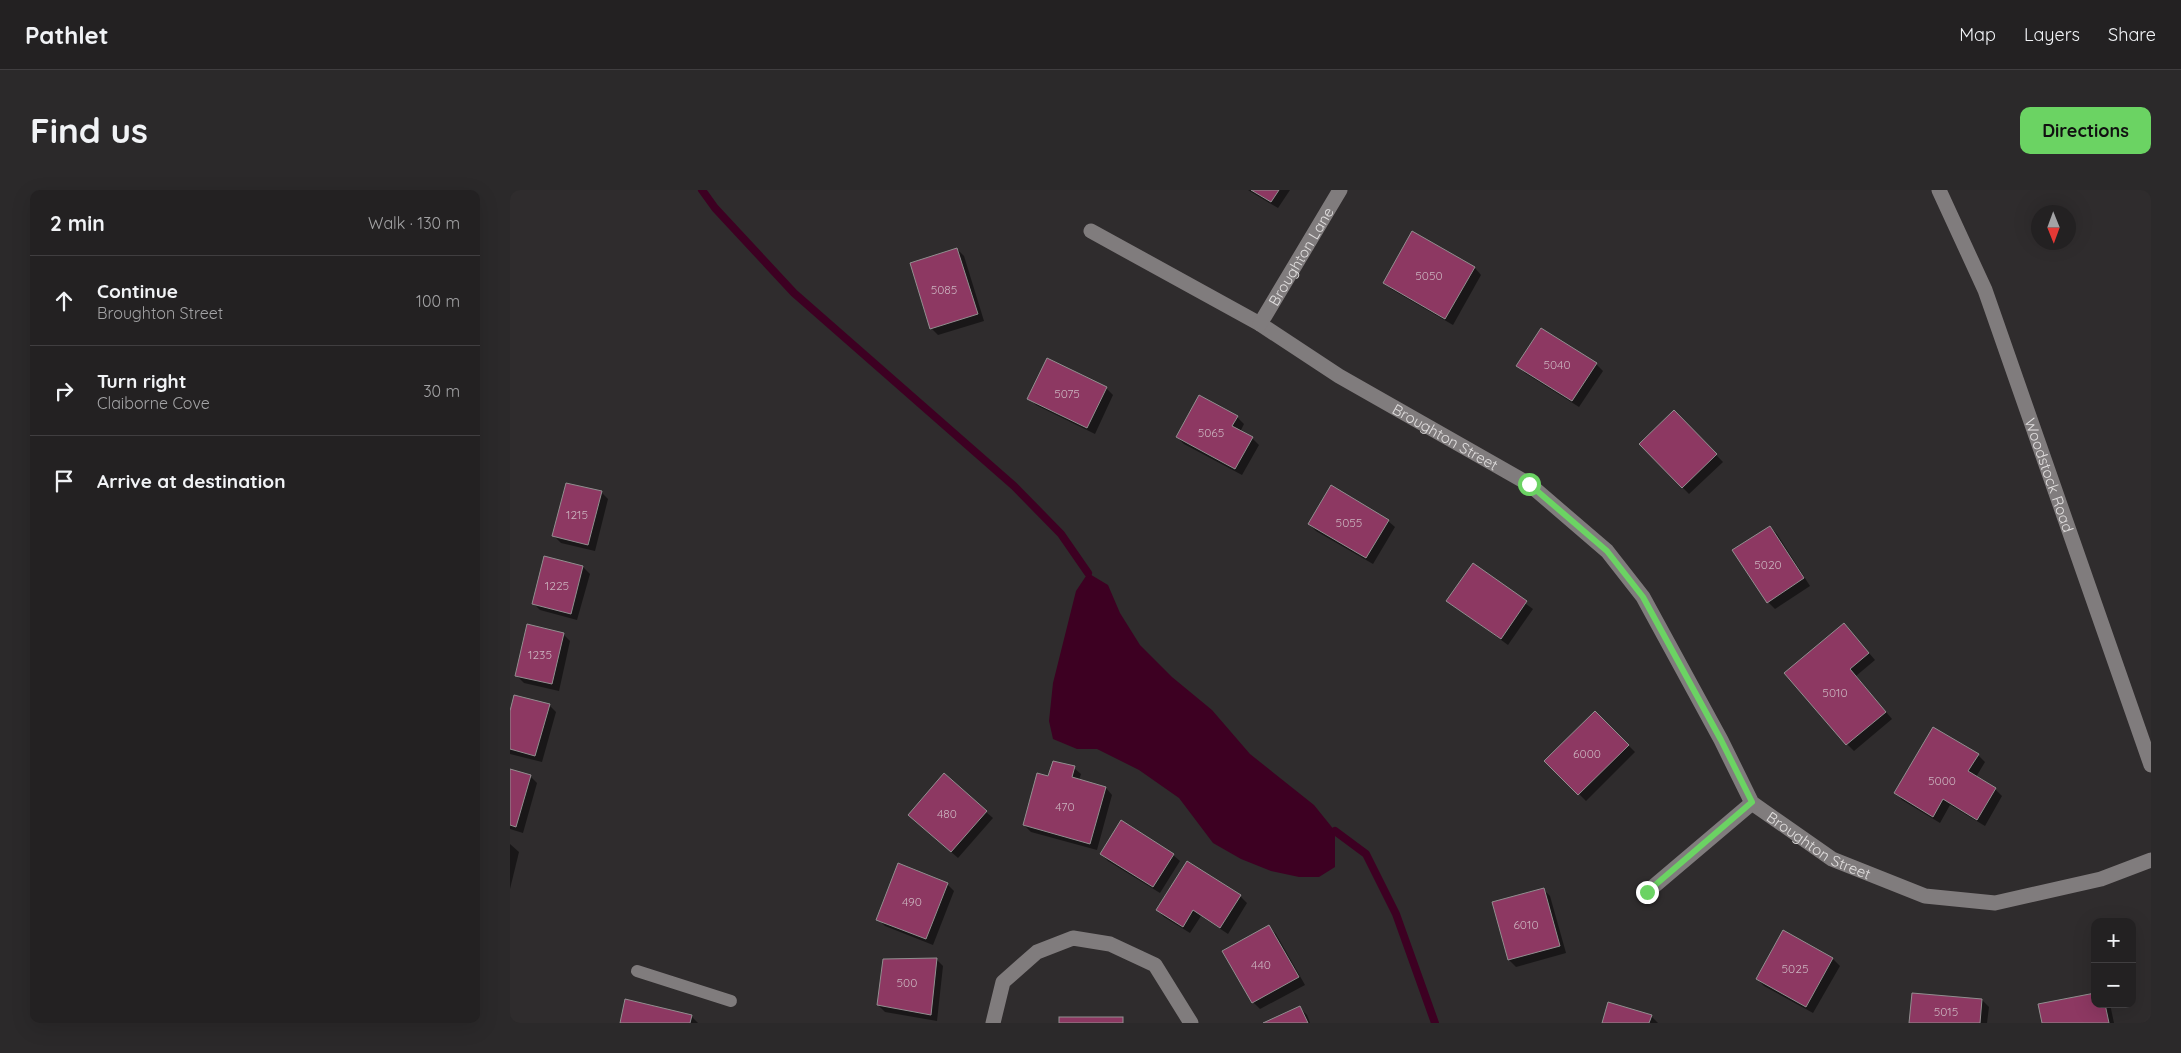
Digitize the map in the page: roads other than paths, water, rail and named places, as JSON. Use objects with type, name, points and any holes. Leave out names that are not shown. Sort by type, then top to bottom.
[{"type":"street","name":"Broughton Lane","points":[[1260,324],[1340,190]]},
{"type":"street","name":"Woodstock Road","points":[[1939,190],[1985,290],[2151,765]]},
{"type":"street","name":"Broughton Street","points":[[1091,232],[1260,324],[1339,376],[1529,484],[1607,551],[1643,597],[1721,740],[1752,802],[1832,859],[1925,896],[1995,903],[2101,879],[2151,860]]},
{"type":"street","points":[[1647,892],[1752,802]]},
{"type":"street","points":[[993,1023],[1003,982],[1037,952],[1073,938],[1110,944],[1155,965],[1191,1023]]},
{"type":"lane","points":[[637,971],[731,1001]]},
{"type":"waterway","points":[[702,190],[715,208],[794,293],[1014,486],[1061,534],[1088,573]]},
{"type":"waterway","points":[[1335,831],[1366,854],[1396,914],[1435,1023]]}]
